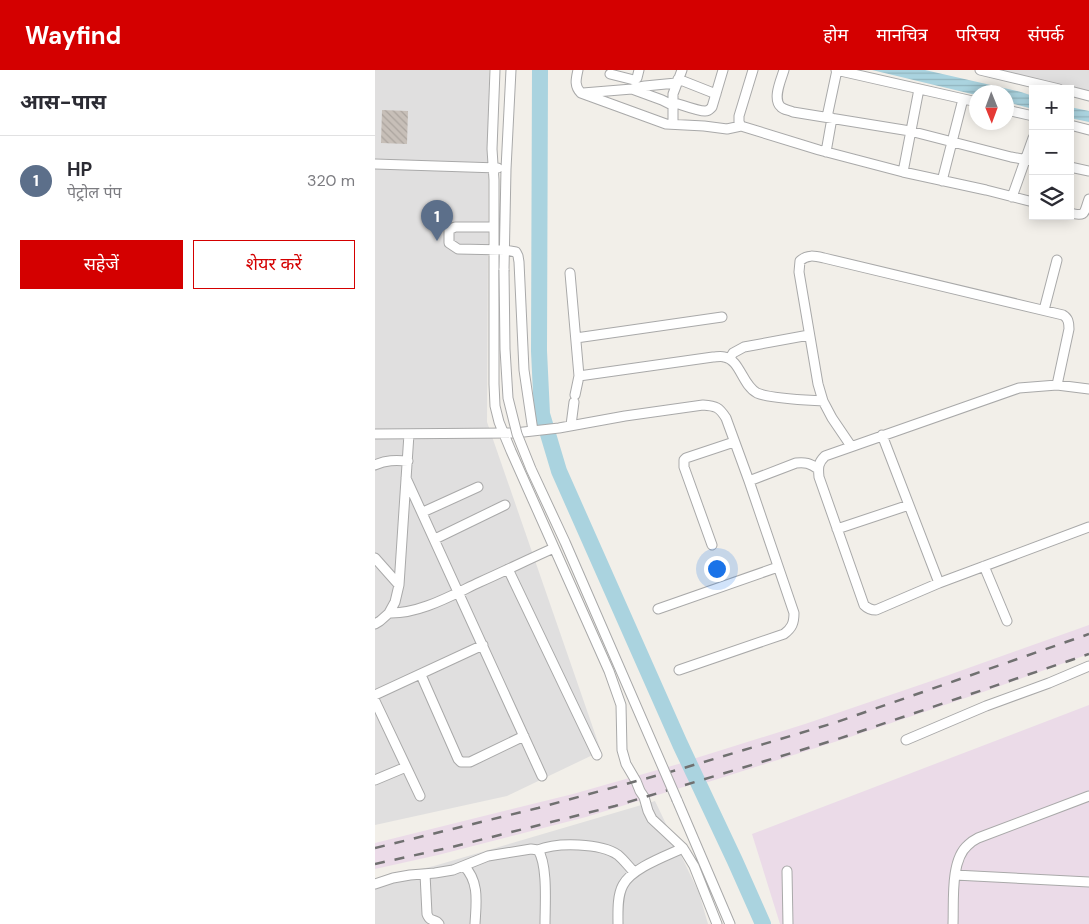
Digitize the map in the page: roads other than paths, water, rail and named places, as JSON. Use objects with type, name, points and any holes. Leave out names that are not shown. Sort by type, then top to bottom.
[{"type":"street","points":[[495,70],[492,149],[494,392],[499,422],[620,698],[622,750],[626,764],[644,797],[652,819],[683,848],[693,866],[717,924]]},
{"type":"street","points":[[511,70],[505,169],[505,349],[508,398],[517,434],[730,924]]},
{"type":"street","points":[[578,70],[576,82],[577,89],[581,93],[631,110],[658,122],[727,129],[741,126],[826,152],[1029,201]]},
{"type":"street","points":[[604,91],[611,72],[634,80],[637,78],[639,70]]},
{"type":"street","points":[[632,89],[662,100],[706,112],[712,107],[723,70]]},
{"type":"street","points":[[741,126],[739,116],[753,70]]},
{"type":"street","points":[[784,70],[777,100],[779,106],[783,109],[910,131],[1029,160],[1012,197]]},
{"type":"street","points":[[826,152],[837,70],[969,100]]},
{"type":"street","points":[[984,70],[1043,85]]},
{"type":"street","points":[[581,93],[632,89],[679,77],[715,94]]},
{"type":"street","points":[[673,124],[673,94],[679,77]]},
{"type":"street","points":[[903,172],[919,89]]},
{"type":"street","points":[[1074,92],[1089,96]]},
{"type":"street","points":[[941,181],[963,99]]},
{"type":"street","points":[[1014,112],[1029,115]]},
{"type":"street","points":[[1074,127],[1089,130]]},
{"type":"street","points":[[375,164],[505,169]]},
{"type":"street","points":[[1074,168],[1089,171]]},
{"type":"street","points":[[1086,216],[1084,213],[1089,200]]},
{"type":"street","points":[[494,227],[455,227],[449,230],[449,243],[458,249],[505,250],[515,252],[518,256],[524,370],[537,431]]},
{"type":"street","points":[[851,446],[832,418],[823,401],[818,384],[799,266],[803,258],[811,256],[824,258],[1067,317],[1069,329],[1057,386]]},
{"type":"street","points":[[1044,310],[1057,260]]},
{"type":"street","points":[[570,273],[579,376],[571,426]]},
{"type":"street","points":[[576,338],[723,318]]},
{"type":"street","points":[[730,358],[733,353],[744,347],[809,335]]},
{"type":"street","points":[[579,376],[723,356],[730,358],[735,363],[750,388],[758,393],[823,401]]},
{"type":"street","points":[[1089,389],[1057,386],[1019,388],[825,456],[818,468],[819,477],[865,605],[872,610],[1089,527]]},
{"type":"street","points":[[375,434],[504,434],[559,428],[703,405],[714,406],[721,411],[726,418],[749,481],[794,613],[794,621],[791,629],[777,637],[679,670]]},
{"type":"street","points":[[375,624],[389,614],[395,602],[399,586],[409,434]]},
{"type":"street","points":[[882,435],[939,583]]},
{"type":"street","points":[[712,545],[683,463],[686,458],[734,442]]},
{"type":"street","points":[[375,465],[391,460],[408,461]]},
{"type":"street","points":[[749,481],[796,463],[804,462],[818,468]]},
{"type":"street","points":[[406,478],[542,776]]},
{"type":"street","points":[[423,512],[479,487]]},
{"type":"street","points":[[435,539],[505,505]]},
{"type":"street","points":[[837,529],[909,505]]},
{"type":"street","points":[[389,614],[415,611],[554,548]]},
{"type":"street","points":[[375,558],[399,586]]},
{"type":"street","points":[[984,566],[1007,621]]},
{"type":"street","points":[[658,609],[778,567]]},
{"type":"street","points":[[508,569],[597,755]]},
{"type":"street","points":[[375,695],[483,645]]},
{"type":"street","points":[[906,740],[986,706],[1089,666]]},
{"type":"street","points":[[421,675],[461,762],[470,762],[524,736]]},
{"type":"street","points":[[375,701],[420,796]]},
{"type":"street","points":[[375,780],[406,767]]},
{"type":"street","points":[[953,924],[955,875],[960,856],[967,845],[978,838],[1089,796]]},
{"type":"street","points":[[375,884],[393,878],[453,870],[488,856],[562,845],[599,848],[610,851],[618,855],[634,872]]},
{"type":"street","points":[[618,924],[621,893],[623,885],[629,876],[683,848]]},
{"type":"street","points":[[538,850],[541,856],[544,880],[545,924]]},
{"type":"street","points":[[464,866],[472,876],[476,894],[475,924]]},
{"type":"street","points":[[787,871],[788,924]]},
{"type":"street","points":[[425,874],[428,918],[439,924]]},
{"type":"street","points":[[955,875],[1089,882]]},
{"type":"water","points":[[872,70],[925,70],[990,85],[969,85],[969,93]]},
{"type":"water","points":[[1014,90],[1029,95],[1029,108],[1014,104]]},
{"type":"water","points":[[1074,108],[1089,111],[1089,122],[1074,119]]},
{"type":"waterway","points":[[540,70],[539,351],[542,414],[559,471],[680,744],[763,924]]},
{"type":"railway","points":[[375,848],[538,808],[677,770],[834,723],[1089,634]]},
{"type":"railway","points":[[375,864],[452,847],[615,806],[838,739],[1089,654]]},
{"type":"place","name":"HP","points":[[437,241]]}]
